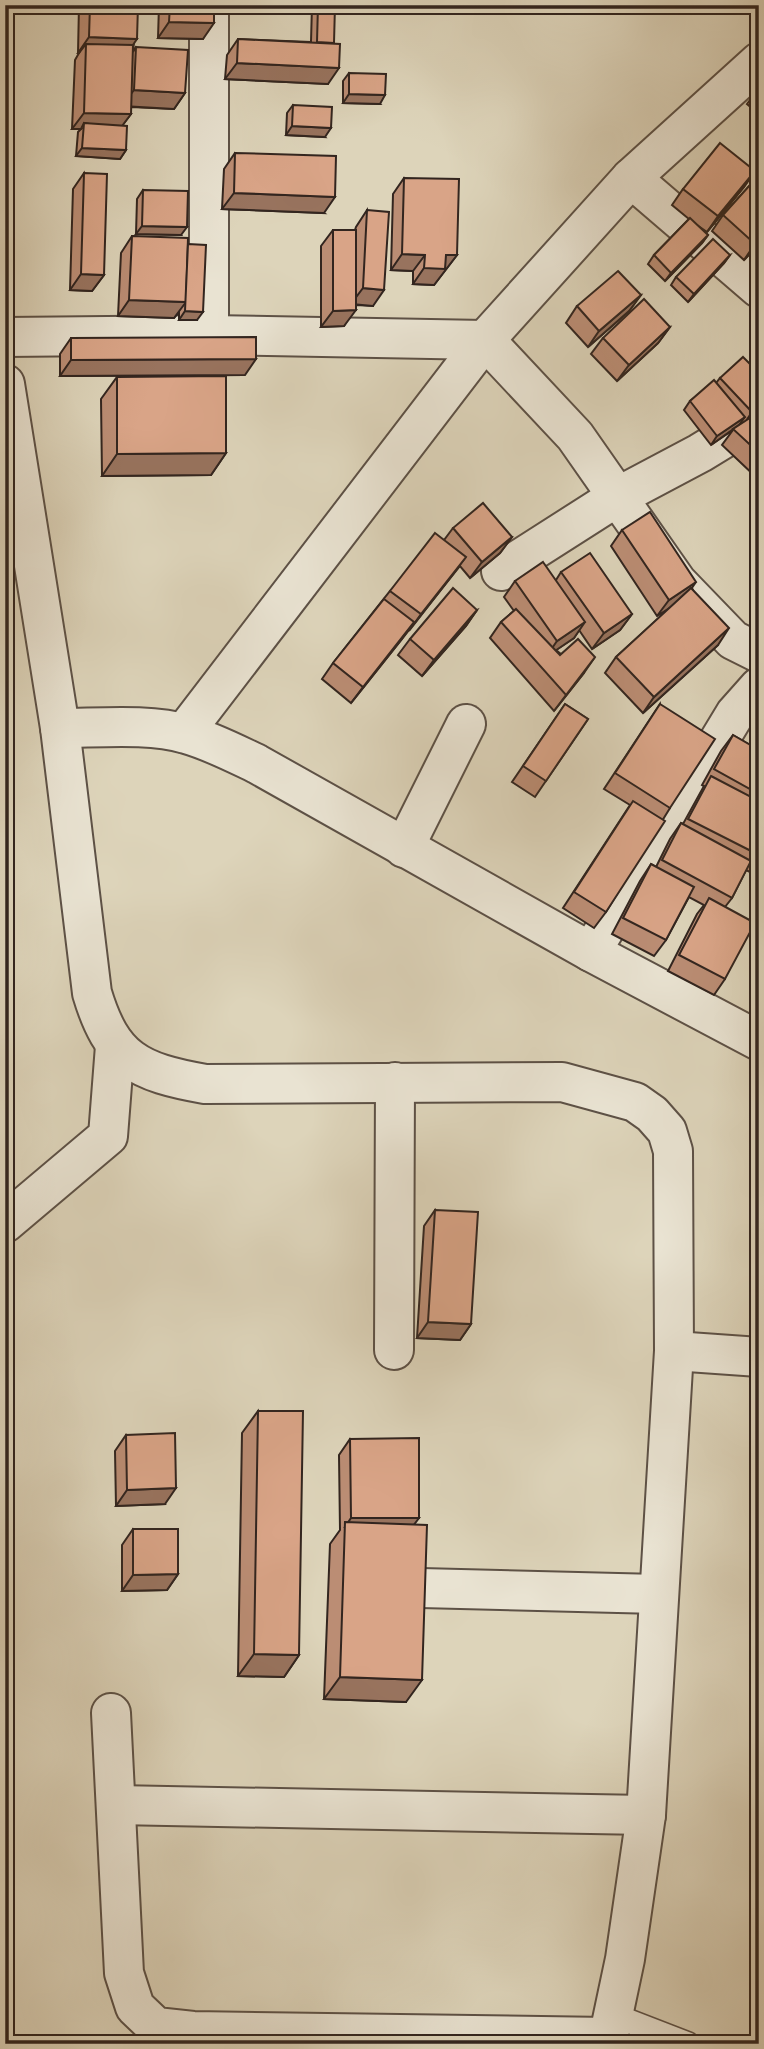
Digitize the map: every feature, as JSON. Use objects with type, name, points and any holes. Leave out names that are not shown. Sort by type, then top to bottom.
[{"type":"street","points":[[209,5],[209,335]]},
{"type":"street","points":[[184,733],[485,340],[631,178],[759,62]]},
{"type":"street","points":[[631,178],[759,288]]},
{"type":"street","points":[[5,337],[209,335],[485,340],[575,436],[677,582],[733,640],[759,653]]},
{"type":"street","points":[[5,384],[60,728],[92,993],[115,1046],[140,1065],[168,1077],[205,1084],[562,1082],[635,1102],[652,1114],[667,1131],[673,1152],[674,1351],[646,1815],[625,1959],[609,2032],[193,2031],[156,2027],[135,2007],[124,1973],[111,1713]]},
{"type":"street","points":[[501,571],[617,497],[701,453],[759,417]]},
{"type":"street","points":[[591,952],[735,713],[759,687]]},
{"type":"street","points":[[404,848],[466,724]]},
{"type":"street","points":[[60,728],[139,728],[184,733],[257,764],[591,952],[759,1041]]},
{"type":"street","points":[[5,1223],[108,1136],[115,1046]]},
{"type":"street","points":[[394,1350],[395,1082]]},
{"type":"street","points":[[674,1351],[759,1357]]},
{"type":"street","points":[[421,1588],[658,1594]]},
{"type":"street","points":[[116,1805],[646,1815]]},
{"type":"lane","points":[[609,2032],[688,2044]]},
{"type":"building","points":[[90,5],[138,5],[137,39],[89,37]]},
{"type":"building","points":[[170,5],[214,5],[214,23],[169,22]]},
{"type":"building","points":[[318,5],[335,5],[334,43],[317,42]]},
{"type":"building","points":[[238,39],[340,44],[339,68],[237,63]]},
{"type":"building","points":[[86,44],[133,45],[131,114],[84,113]]},
{"type":"building","points":[[136,47],[188,50],[185,93],[134,90]]},
{"type":"building","points":[[349,73],[386,74],[385,95],[349,94]]},
{"type":"building","points":[[293,105],[332,107],[331,128],[292,126]]},
{"type":"building","points":[[84,123],[127,126],[126,150],[82,148]]},
{"type":"building","points":[[720,143],[755,171],[718,216],[683,189]]},
{"type":"building","points":[[235,153],[336,156],[335,197],[234,193]]},
{"type":"building","points":[[84,173],[107,174],[104,275],[81,274]]},
{"type":"building","points":[[759,175],[759,241],[755,244],[723,215]]},
{"type":"building","points":[[404,178],[459,179],[457,255],[446,255],[445,269],[424,268],[425,255],[402,254]]},
{"type":"building","points":[[143,190],[188,191],[187,227],[142,226]]},
{"type":"building","points":[[367,210],[389,212],[384,290],[363,288]]},
{"type":"building","points":[[690,218],[708,235],[671,273],[654,255]]},
{"type":"building","points":[[333,230],[356,230],[356,310],[333,311]]},
{"type":"building","points":[[132,236],[188,238],[186,302],[129,300]]},
{"type":"building","points":[[713,239],[730,255],[694,294],[676,277]]},
{"type":"building","points":[[188,244],[206,245],[203,312],[185,311]]},
{"type":"building","points":[[618,271],[641,295],[599,331],[577,306]]},
{"type":"building","points":[[644,299],[670,327],[629,365],[603,338]]},
{"type":"building","points":[[256,337],[256,359],[71,360],[71,338]]},
{"type":"building","points":[[743,357],[759,373],[759,406],[752,412],[720,378]]},
{"type":"building","points":[[226,376],[226,453],[117,454],[117,377]]},
{"type":"building","points":[[714,380],[745,417],[717,436],[690,401]]},
{"type":"building","points":[[759,412],[759,453],[733,429]]},
{"type":"building","points":[[483,503],[512,537],[482,562],[453,528]]},
{"type":"building","points":[[650,512],[696,582],[669,600],[622,530]]},
{"type":"building","points":[[435,533],[466,557],[421,614],[390,591]]},
{"type":"building","points":[[590,553],[632,614],[604,633],[561,572]]},
{"type":"building","points":[[543,562],[585,622],[557,641],[515,581]]},
{"type":"building","points":[[453,588],[477,610],[434,660],[410,639]]},
{"type":"building","points":[[691,588],[729,628],[654,697],[616,657]]},
{"type":"building","points":[[384,599],[414,622],[363,687],[333,663]]},
{"type":"building","points":[[516,609],[560,655],[578,639],[595,657],[566,695],[501,622]]},
{"type":"building","points":[[565,704],[588,719],[546,781],[523,766]]},
{"type":"building","points":[[660,704],[715,739],[670,808],[615,773]]},
{"type":"building","points":[[733,735],[759,750],[759,794],[714,769]]},
{"type":"building","points":[[711,776],[759,801],[759,855],[688,819]]},
{"type":"building","points":[[633,801],[665,821],[606,912],[574,892]]},
{"type":"building","points":[[681,823],[751,861],[732,898],[662,860]]},
{"type":"building","points":[[651,864],[694,887],[666,940],[623,918]]},
{"type":"building","points":[[709,898],[755,923],[725,979],[679,955]]},
{"type":"building","points":[[435,1210],[478,1212],[471,1324],[428,1322]]},
{"type":"building","points":[[258,1411],[303,1411],[299,1655],[254,1654]]},
{"type":"building","points":[[175,1433],[176,1488],[127,1490],[126,1435]]},
{"type":"building","points":[[419,1438],[419,1518],[351,1518],[350,1439]]},
{"type":"building","points":[[345,1522],[427,1525],[422,1680],[340,1677]]},
{"type":"building","points":[[133,1529],[178,1529],[178,1574],[133,1575]]}]
